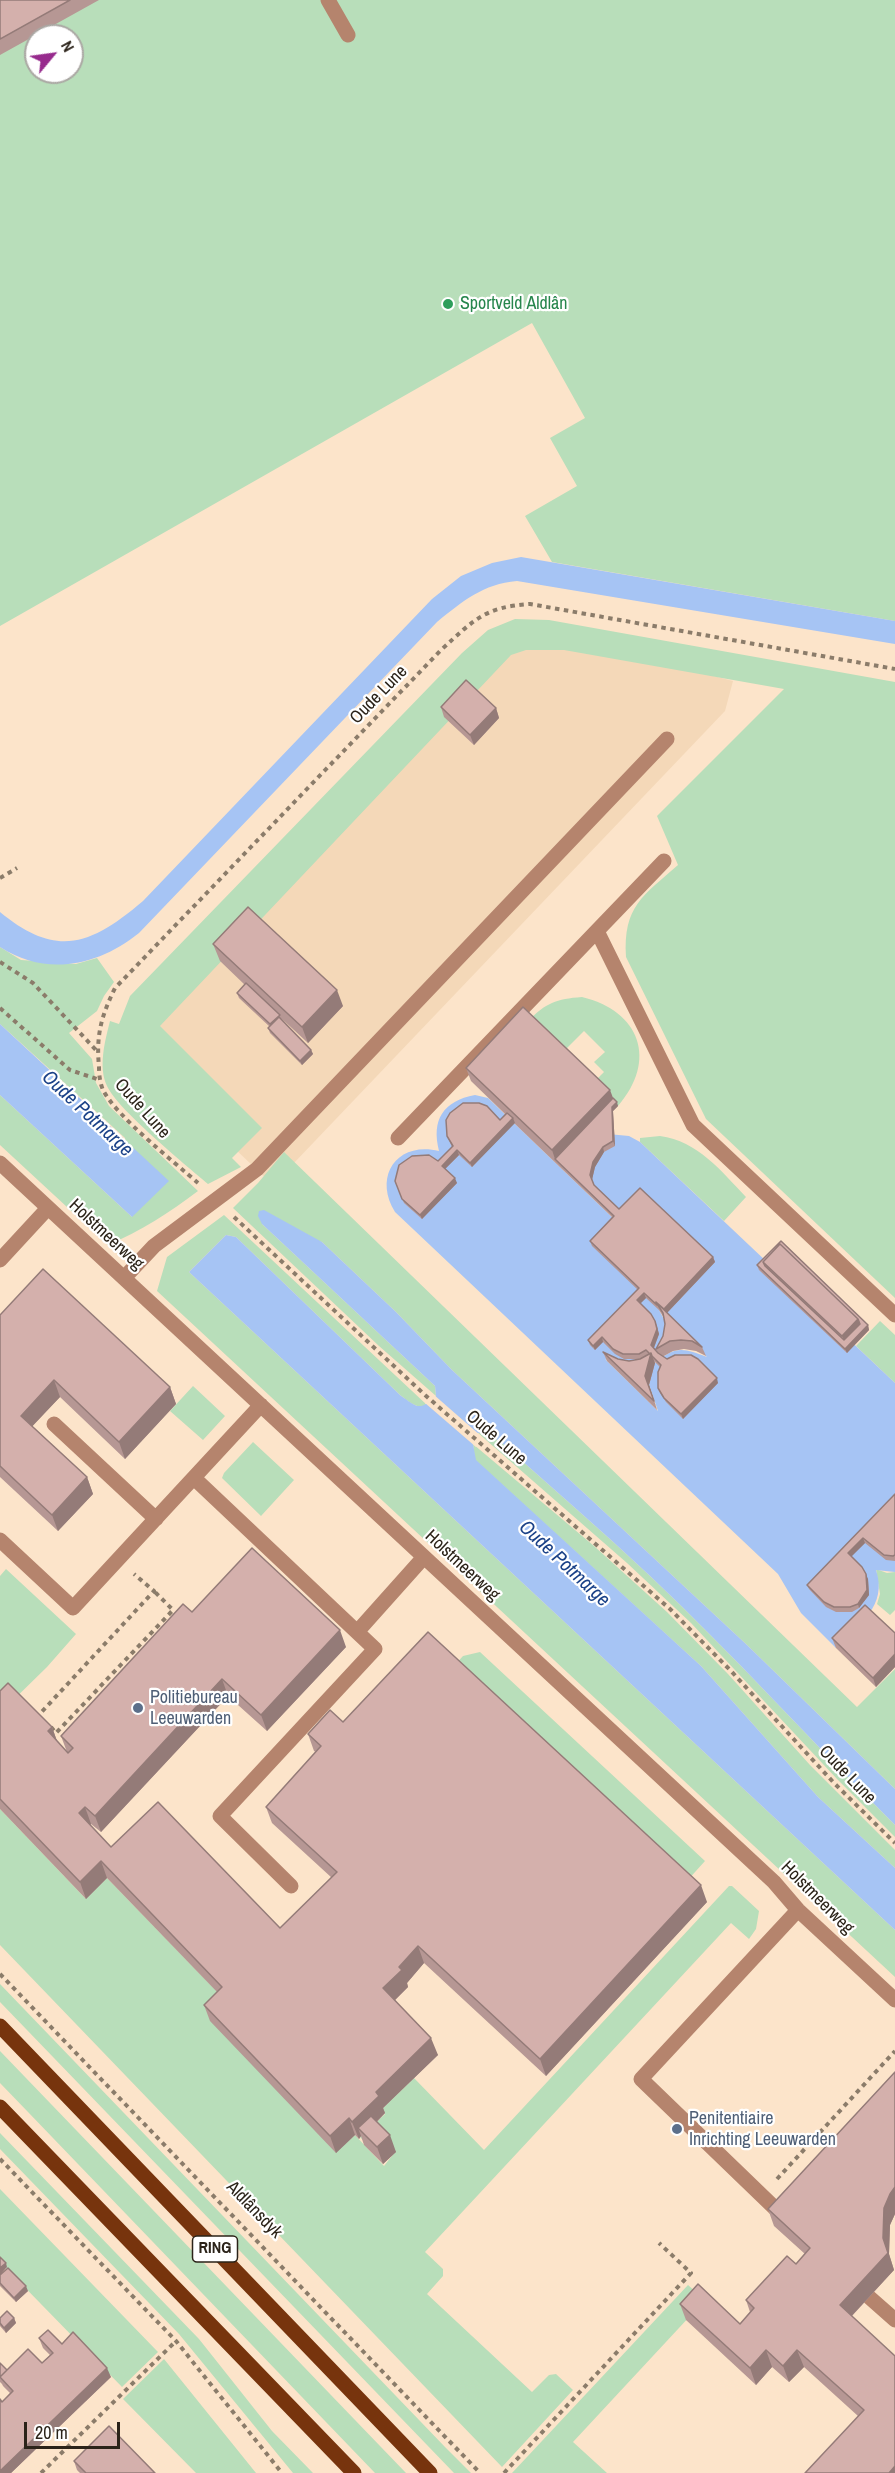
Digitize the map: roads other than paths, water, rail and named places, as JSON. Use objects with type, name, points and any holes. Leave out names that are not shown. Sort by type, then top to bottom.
[{"type":"main road","name":"RING","points":[[0,2026],[430,2473]]},
{"type":"main road","points":[[0,2107],[354,2473]]},
{"type":"street","points":[[328,0],[348,35]]},
{"type":"street","points":[[124,1278],[154,1246],[257,1169],[667,739]]},
{"type":"street","points":[[398,1138],[664,861]]},
{"type":"street","points":[[597,931],[693,1125],[895,1315]]},
{"type":"street","name":"Holstmeerweg","points":[[0,1163],[774,1882],[798,1910],[895,2000]]},
{"type":"street","points":[[0,1260],[48,1208]]},
{"type":"street","points":[[0,1540],[73,1608],[261,1405]]},
{"type":"street","points":[[54,1424],[156,1519]]},
{"type":"street","points":[[194,1478],[375,1649],[220,1816],[291,1886]]},
{"type":"street","points":[[357,1632],[424,1557]]},
{"type":"street","points":[[783,2216],[641,2079],[798,1910]]},
{"type":"street","points":[[869,2297],[895,2320]]},
{"type":"water","points":[[521,557],[895,621],[895,644],[517,581],[494,586],[474,595],[437,622],[139,933],[106,953],[71,964],[35,962],[0,947],[0,912],[20,927],[57,941],[73,941],[90,936],[124,916],[143,901],[432,599],[461,576],[492,563]]},
{"type":"water","name":"Oude Potmarge","points":[[0,1024],[169,1181],[132,1217],[0,1095]]},
{"type":"water","points":[[475,1095],[488,1098],[615,1220],[585,1172],[608,1134],[629,1136],[640,1142],[895,1383],[895,1572],[876,1570],[879,1583],[875,1604],[862,1622],[836,1648],[801,1613],[778,1574],[395,1212],[389,1199],[387,1186],[388,1174],[393,1164],[401,1156],[411,1151],[424,1149],[439,1151],[438,1121],[447,1107]],"holes":[[[659,1310],[707,1357],[680,1350],[668,1354],[654,1364],[649,1385],[658,1411],[605,1359],[621,1368],[654,1363],[661,1355],[666,1323]]]},
{"type":"water","name":"Oude Potmarge","points":[[264,1210],[322,1242],[396,1312],[452,1370],[747,1645],[895,1789],[895,1825],[712,1636],[649,1575],[503,1444],[486,1432],[477,1433],[473,1444],[476,1460],[701,1666],[818,1797],[895,1868],[895,1930],[189,1272],[226,1235],[236,1237],[400,1395],[418,1406],[426,1404],[436,1396],[435,1386],[262,1224],[258,1216],[259,1211]]},
{"type":"place","name":"Sportveld Aldlân","points":[[448,304]]},
{"type":"place","name":"Politiebureau Leeuwarden","points":[[138,1708]]},
{"type":"place","name":"Penitentiaire Inrichting Leeuwarden","points":[[677,2129]]}]
